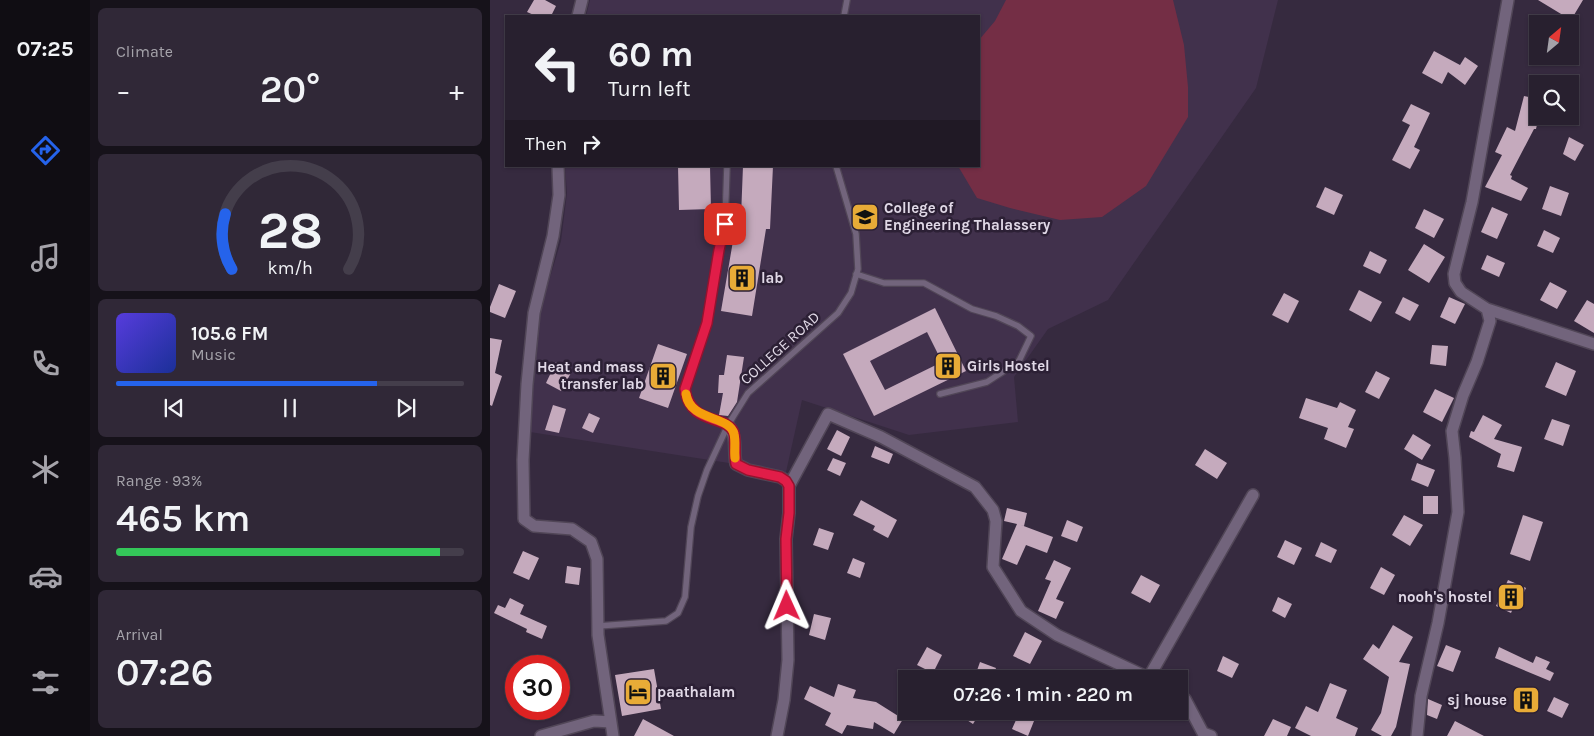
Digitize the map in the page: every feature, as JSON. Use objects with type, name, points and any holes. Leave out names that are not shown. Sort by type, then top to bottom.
[{"type":"street","points":[[578,15],[582,0]]},
{"type":"street","points":[[1508,0],[1472,202],[1454,274],[1455,284],[1461,292],[1486,309],[1594,344]]},
{"type":"street","points":[[558,167],[559,195],[553,236],[534,313],[532,331],[523,460],[524,519],[534,526],[572,530],[591,542],[598,559],[598,626],[613,736]]},
{"type":"street","points":[[1417,736],[1421,696],[1438,623],[1458,512],[1452,431],[1490,321],[1486,309]]},
{"type":"street","points":[[777,736],[784,700],[788,660],[786,539],[789,513],[789,486],[828,414],[881,437],[974,487],[993,510],[996,520],[993,567],[1021,611],[1057,635],[1133,670]]},
{"type":"street","points":[[728,425],[734,433],[736,464],[748,470],[780,477],[789,486]]},
{"type":"street","points":[[1154,670],[1252,495]]},
{"type":"street","points":[[1188,704],[1203,732],[1211,736]]},
{"type":"street","points":[[541,736],[594,721],[611,722]]},
{"type":"lane","points":[[844,15],[847,0]]},
{"type":"lane","points":[[728,167],[725,224],[707,323],[685,389],[687,400],[693,408],[704,416],[728,425]]},
{"type":"lane","name":"COLLEGE ROAD","points":[[598,626],[666,621],[678,614],[685,597],[691,526],[698,496],[707,470],[728,425],[748,393],[838,313],[851,293],[858,269],[856,234],[836,167]]},
{"type":"lane","points":[[856,274],[884,283],[924,283],[972,309],[996,316],[1018,326],[1031,336],[1019,361],[987,382],[940,394]]},
{"type":"shaded area","name":"College of Engineering Thalassery","points":[[590,0],[1278,0],[1256,88],[1108,300],[1048,329],[1014,377],[1018,422],[909,435],[802,400],[786,472],[530,432],[539,314],[561,241],[567,193],[565,167],[980,167],[980,15],[586,15]]},
{"type":"shaded area","points":[[1006,0],[1173,0],[1184,45],[1188,87],[1188,117],[1146,186],[1102,217],[1060,220],[977,198],[959,167],[980,167],[980,39],[995,21]]},
{"type":"building","points":[[534,0],[545,0],[556,6],[552,15],[534,15],[527,12]]},
{"type":"building","points":[[1538,0],[1583,0],[1574,15],[1563,15]]},
{"type":"building","points":[[1434,51],[1460,65],[1465,57],[1478,66],[1465,85],[1448,72],[1442,84],[1422,73]]},
{"type":"building","points":[[1524,96],[1529,97],[1529,125],[1537,125],[1536,129],[1534,129],[1510,175],[1512,176],[1511,179],[1528,188],[1521,201],[1485,187],[1502,155],[1495,152],[1507,127],[1515,131]]},
{"type":"building","points":[[1411,104],[1430,113],[1414,147],[1420,150],[1410,169],[1392,160],[1410,125],[1402,121]]},
{"type":"building","points":[[1569,137],[1584,145],[1575,161],[1563,154]]},
{"type":"building","points":[[678,167],[710,167],[711,209],[679,210]]},
{"type":"building","points":[[743,167],[773,167],[770,229],[766,229],[752,316],[721,311],[733,241],[740,242]]},
{"type":"building","points":[[1550,186],[1569,193],[1561,216],[1542,209]]},
{"type":"building","points":[[1325,187],[1343,195],[1334,215],[1316,207]]},
{"type":"building","points":[[1492,207],[1508,214],[1497,239],[1481,232]]},
{"type":"building","points":[[1424,209],[1444,219],[1434,238],[1415,228]]},
{"type":"building","points":[[1544,230],[1560,238],[1553,253],[1537,246]]},
{"type":"building","points":[[1424,244],[1445,257],[1429,283],[1408,270]]},
{"type":"building","points":[[1370,251],[1387,260],[1380,274],[1363,266]]},
{"type":"building","points":[[1487,255],[1505,263],[1499,277],[1481,269]]},
{"type":"building","points":[[1550,282],[1567,291],[1557,309],[1540,300]]},
{"type":"building","points":[[499,284],[516,291],[505,318],[490,312],[490,307]]},
{"type":"building","points":[[1359,290],[1382,302],[1371,322],[1349,310]]},
{"type":"building","points":[[1284,293],[1299,301],[1288,323],[1272,315]]},
{"type":"building","points":[[1403,297],[1419,305],[1410,321],[1395,313]]},
{"type":"building","points":[[1449,297],[1465,304],[1455,324],[1440,317]]},
{"type":"building","points":[[1587,300],[1594,304],[1594,333],[1574,321]]},
{"type":"building","name":"Girls Hostel","points":[[935,308],[966,371],[874,416],[843,354]],"holes":[[[927,332],[942,362],[885,390],[870,361]]]},
{"type":"building","points":[[490,338],[502,340],[495,373],[502,376],[492,406],[490,405]]},
{"type":"building","name":"Heat and mass transfer lab","points":[[658,344],[687,354],[668,408],[639,398]]},
{"type":"building","points":[[1432,345],[1448,346],[1446,366],[1430,364]]},
{"type":"building","points":[[727,355],[744,357],[737,402],[728,416],[719,415],[723,393],[718,393],[719,375],[724,375]]},
{"type":"building","points":[[556,362],[572,371],[561,391],[546,383]]},
{"type":"building","points":[[1556,362],[1576,371],[1566,396],[1545,387]]},
{"type":"building","points":[[1376,371],[1390,378],[1379,399],[1365,392]]},
{"type":"building","points":[[1435,389],[1454,398],[1442,422],[1423,412]]},
{"type":"building","points":[[1306,398],[1337,408],[1340,402],[1356,410],[1348,427],[1354,429],[1346,448],[1324,439],[1328,428],[1299,418]]},
{"type":"building","points":[[553,405],[566,409],[559,433],[545,430]]},
{"type":"building","points":[[589,413],[600,418],[593,433],[582,428]]},
{"type":"building","points":[[1483,415],[1502,425],[1494,439],[1522,447],[1514,472],[1497,467],[1501,454],[1469,437],[1471,431],[1474,432]]},
{"type":"building","points":[[1552,419],[1570,425],[1563,446],[1544,439]]},
{"type":"building","points":[[837,430],[850,437],[841,456],[827,449]]},
{"type":"building","points":[[1413,434],[1431,445],[1422,460],[1404,449]]},
{"type":"building","points":[[875,446],[893,454],[889,464],[871,457]]},
{"type":"building","points":[[1205,449],[1227,463],[1217,479],[1195,465]]},
{"type":"building","points":[[833,458],[846,463],[840,476],[827,470]]},
{"type":"building","points":[[1417,463],[1435,470],[1428,487],[1411,480]]},
{"type":"building","points":[[1423,496],[1438,496],[1438,514],[1423,514]]},
{"type":"building","points":[[861,500],[897,520],[888,538],[873,530],[875,526],[853,515]]},
{"type":"building","points":[[1007,508],[1027,513],[1024,526],[1021,525],[1053,537],[1047,553],[1026,545],[1017,565],[1002,559],[1017,524],[1004,521]]},
{"type":"building","points":[[1404,515],[1423,525],[1410,546],[1392,535]]},
{"type":"building","points":[[1523,515],[1543,522],[1530,561],[1510,554]]},
{"type":"building","points":[[1067,520],[1083,527],[1077,542],[1061,536]]},
{"type":"building","points":[[819,528],[834,533],[828,550],[813,545]]},
{"type":"building","points":[[1285,540],[1302,548],[1294,565],[1277,557]]},
{"type":"building","points":[[1321,542],[1337,550],[1331,563],[1315,556]]},
{"type":"building","points":[[523,551],[539,558],[529,580],[513,573]]},
{"type":"building","points":[[853,558],[865,563],[860,578],[847,573]]},
{"type":"building","points":[[1054,560],[1071,568],[1056,599],[1064,602],[1056,619],[1038,611],[1051,581],[1045,579]]},
{"type":"building","points":[[567,566],[581,568],[579,585],[565,583]]},
{"type":"building","points":[[1381,567],[1395,575],[1384,595],[1370,588]]},
{"type":"building","points":[[1141,575],[1160,585],[1150,603],[1131,593]]},
{"type":"building","name":"nooh's hostel","points":[[1508,580],[1526,588],[1517,607],[1514,606],[1511,613],[1496,606]]},
{"type":"building","points":[[1278,597],[1292,604],[1285,618],[1272,611]]},
{"type":"building","points":[[510,598],[524,605],[520,614],[547,626],[542,639],[526,632],[527,629],[494,613],[498,605],[505,608]]},
{"type":"building","points":[[814,614],[831,618],[825,640],[809,635]]},
{"type":"building","points":[[1393,625],[1413,637],[1399,662],[1410,664],[1396,727],[1391,736],[1382,736],[1371,730],[1381,713],[1389,677],[1363,659],[1373,644],[1379,649]]},
{"type":"building","points":[[1025,632],[1042,641],[1030,664],[1013,656]]},
{"type":"building","points":[[1446,645],[1461,651],[1453,672],[1437,666]]},
{"type":"building","points":[[927,647],[942,655],[934,670],[927,670],[917,665]]},
{"type":"building","points":[[1499,647],[1533,663],[1536,656],[1550,662],[1546,669],[1554,673],[1550,681],[1495,658]]},
{"type":"building","points":[[1223,656],[1239,664],[1232,678],[1217,671]]},
{"type":"building","points":[[980,662],[996,668],[995,670],[977,670]]},
{"type":"building","name":"paathalam","points":[[654,669],[661,709],[622,716],[615,675]]},
{"type":"building","points":[[1330,683],[1347,690],[1336,718],[1358,728],[1355,736],[1311,736],[1295,728],[1306,706],[1318,712]]},
{"type":"building","points":[[838,684],[856,690],[853,698],[876,702],[898,716],[898,720],[902,720],[894,734],[874,722],[873,729],[847,725],[842,734],[825,725],[831,713],[804,699],[810,686],[834,697]]},
{"type":"building","points":[[1554,697],[1569,704],[1562,718],[1547,711]]},
{"type":"building","points":[[1428,699],[1442,705],[1437,719],[1427,715]]},
{"type":"building","points":[[643,719],[674,736],[634,736]]},
{"type":"building","points":[[1273,719],[1291,727],[1287,736],[1264,736]]},
{"type":"building","points":[[967,720],[975,720],[973,724]]},
{"type":"building","points":[[1016,720],[1034,720],[1028,736],[1012,729]]},
{"type":"building","points":[[1455,721],[1484,736],[1447,736]]},
{"type":"slow traffic","points":[[686,394],[687,400],[693,408],[704,416],[728,425],[734,433],[735,458]]},
{"type":"place","name":"College of Engineering Thalassery","points":[[865,217]]},
{"type":"place","name":"lab","points":[[742,278]]},
{"type":"place","name":"Girls Hostel","points":[[948,366]]},
{"type":"place","name":"Heat and mass transfer lab","points":[[663,376]]},
{"type":"place","name":"nooh's hostel","points":[[1511,597]]},
{"type":"place","name":"paathalam","points":[[638,692]]},
{"type":"place","name":"sj house","points":[[1526,700]]},
{"type":"route","points":[[725,224],[707,323],[685,389],[687,400],[693,408],[704,416],[728,425],[734,433],[736,464],[748,470],[780,477],[789,486],[789,513],[786,539],[787,606]]}]
